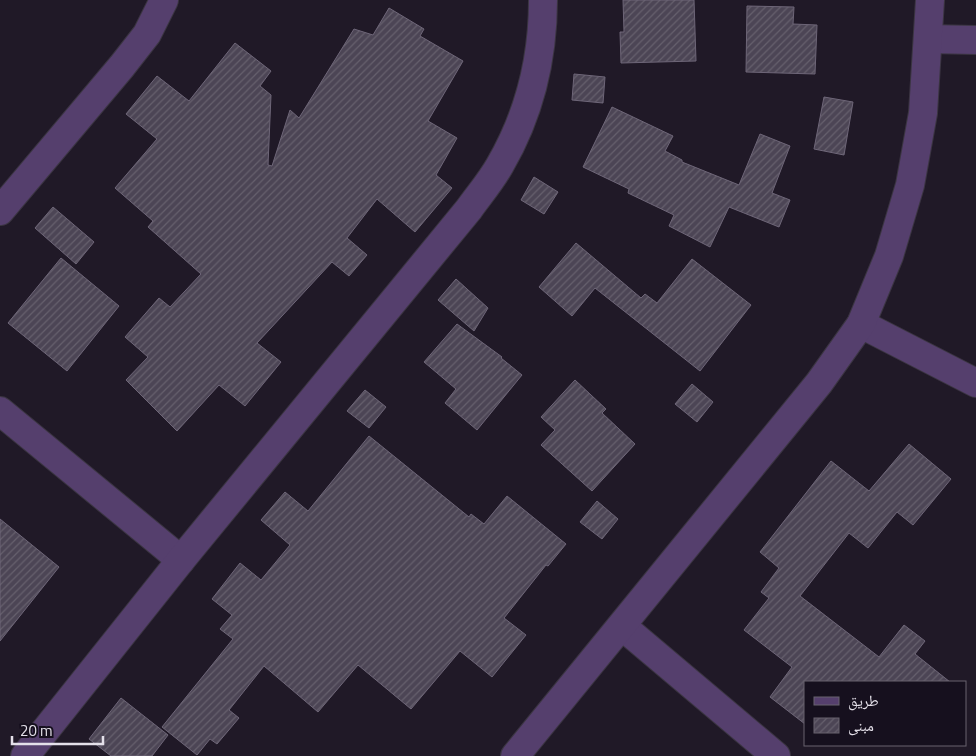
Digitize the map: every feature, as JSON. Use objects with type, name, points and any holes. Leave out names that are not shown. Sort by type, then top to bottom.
[{"type":"street","points":[[0,211],[147,34],[164,0]]},
{"type":"street","points":[[25,756],[180,560],[469,209],[500,166],[523,118],[538,66],[543,0]]},
{"type":"street","points":[[515,756],[819,383],[861,324],[889,256],[910,185],[923,113],[930,0]]},
{"type":"street","points":[[928,39],[976,40]]},
{"type":"street","points":[[861,324],[976,383]]},
{"type":"street","points":[[0,411],[180,560]]},
{"type":"street","points":[[622,626],[776,756]]},
{"type":"building","points":[[623,0],[694,0],[696,61],[621,63],[620,32],[624,32]]},
{"type":"building","points":[[747,6],[794,7],[793,24],[817,25],[815,74],[746,72]]},
{"type":"building","points":[[389,8],[424,29],[420,36],[463,61],[428,121],[457,138],[436,175],[452,188],[415,232],[377,199],[347,238],[367,255],[349,276],[332,262],[257,343],[281,362],[245,406],[219,385],[177,431],[126,380],[148,357],[125,337],[159,298],[170,307],[201,274],[148,227],[153,221],[115,188],[157,139],[126,114],[157,76],[189,101],[235,43],[271,71],[260,86],[271,95],[268,165],[272,166],[290,110],[299,118],[354,29],[373,35]]},
{"type":"building","points":[[574,74],[605,77],[603,103],[572,100]]},
{"type":"building","points":[[824,97],[853,102],[844,155],[814,149]]},
{"type":"building","points":[[612,107],[673,136],[665,151],[682,160],[682,162],[739,185],[760,134],[790,146],[772,193],[790,200],[779,227],[729,207],[710,247],[669,226],[674,215],[628,193],[629,189],[583,167]]},
{"type":"building","points":[[534,177],[558,192],[544,214],[521,200]]},
{"type":"building","points":[[53,207],[94,242],[76,264],[35,228]]},
{"type":"building","points":[[576,243],[641,298],[645,294],[657,303],[692,259],[751,305],[700,371],[595,288],[572,316],[539,287]]},
{"type":"building","points":[[61,258],[119,306],[67,371],[8,323]]},
{"type":"building","points":[[456,279],[488,308],[474,331],[438,300]]},
{"type":"building","points":[[457,324],[502,357],[522,375],[477,430],[445,403],[456,389],[424,362]]},
{"type":"building","points":[[575,380],[606,409],[602,413],[635,444],[592,491],[541,445],[555,430],[541,417]]},
{"type":"building","points":[[692,384],[713,402],[697,422],[675,404]]},
{"type":"building","points":[[365,390],[386,407],[369,428],[347,411]]},
{"type":"building","points":[[369,436],[469,517],[471,514],[484,524],[507,496],[566,544],[548,566],[546,565],[504,618],[526,635],[492,677],[460,651],[411,709],[358,665],[318,712],[264,666],[229,710],[239,718],[217,744],[210,739],[197,755],[162,727],[233,639],[220,629],[232,615],[212,599],[240,563],[261,580],[290,545],[261,520],[285,492],[308,511]]},
{"type":"building","points":[[909,444],[951,479],[913,525],[897,512],[868,548],[849,533],[800,596],[879,657],[904,625],[925,641],[915,654],[949,681],[804,681],[804,723],[770,697],[792,667],[744,630],[769,598],[761,592],[779,568],[760,552],[831,461],[869,491]]},
{"type":"building","points":[[597,501],[618,519],[602,539],[580,522]]},
{"type":"building","points":[[0,519],[59,567],[0,641]]},
{"type":"building","points":[[121,698],[168,735],[152,756],[111,756],[89,739]]}]
